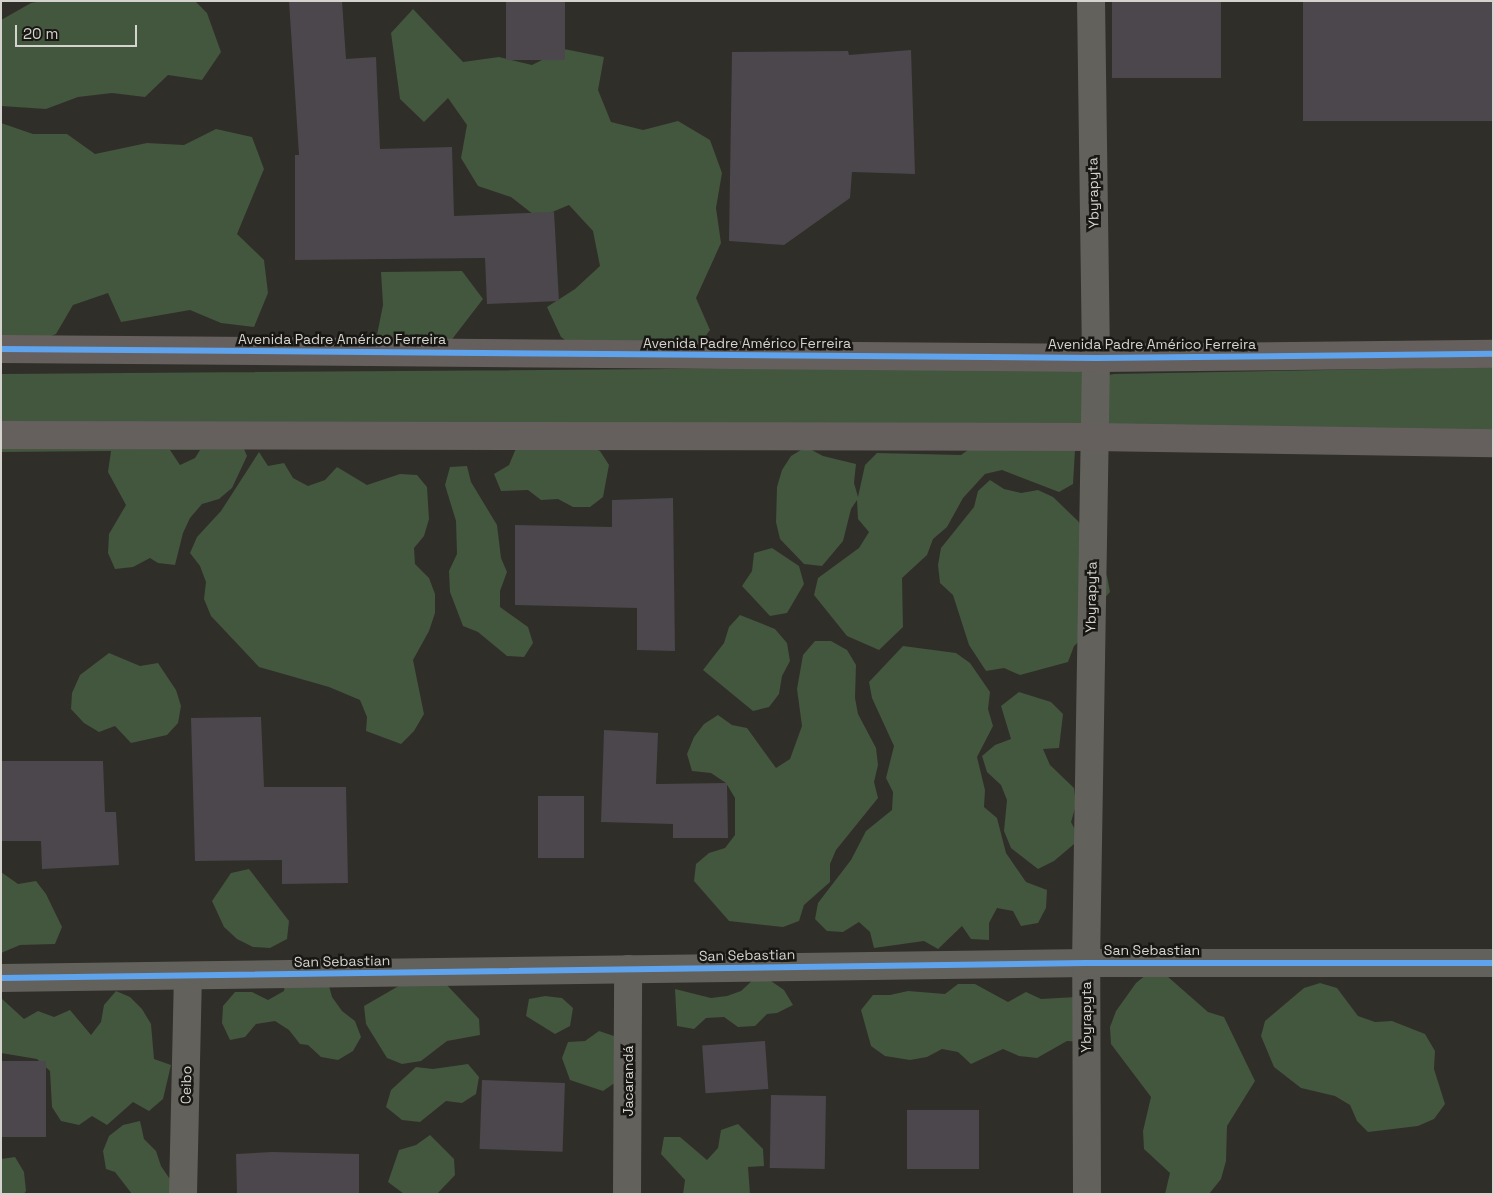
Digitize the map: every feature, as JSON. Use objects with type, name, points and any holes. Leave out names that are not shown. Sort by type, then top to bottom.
[{"type":"street","name":"Ybyrapyta","points":[[1087,1194],[1086,963],[1093,438],[1096,358],[1090,1]]},
{"type":"street","name":"Avenida Padre Américo Ferreira","points":[[1,349],[1096,358],[1493,354]]},
{"type":"street","points":[[1,435],[1093,438],[1493,442]]},
{"type":"street","name":"San Sebastian","points":[[1,978],[1086,963],[1493,964]]},
{"type":"street","name":"Jacarandá","points":[[627,1194],[628,969]]},
{"type":"street","name":"Ceibo","points":[[183,1194],[188,976]]},
{"type":"green space","points":[[42,1],[195,1],[207,13],[221,52],[202,80],[168,75],[145,97],[112,93],[78,97],[46,109],[1,106],[1,20],[31,3]]},
{"type":"green space","points":[[413,9],[463,62],[499,57],[532,65],[564,49],[604,57],[598,90],[611,122],[643,130],[678,121],[710,140],[722,173],[716,208],[721,243],[696,298],[710,330],[690,357],[586,356],[561,337],[547,307],[575,289],[600,266],[593,231],[569,205],[538,218],[511,197],[478,186],[461,158],[467,125],[448,98],[424,122],[400,99],[391,33]]},
{"type":"green space","points":[[1,123],[33,134],[67,134],[95,154],[147,143],[184,145],[216,129],[252,137],[264,169],[237,234],[264,260],[268,293],[254,327],[221,323],[190,310],[121,322],[108,293],[73,305],[56,334],[26,346],[1,351]]},
{"type":"green space","points":[[462,271],[483,299],[443,351],[405,351],[377,335],[383,305],[381,272]]},
{"type":"green space","points":[[1067,366],[1082,372],[1090,397],[1075,450],[1073,484],[1059,492],[1002,470],[985,474],[963,498],[947,527],[933,539],[927,555],[902,578],[903,627],[879,650],[847,636],[814,595],[818,578],[859,548],[869,532],[858,519],[857,500],[851,509],[843,541],[822,566],[804,564],[780,539],[776,522],[777,487],[782,470],[791,456],[806,447],[823,456],[856,464],[854,483],[858,497],[865,465],[877,453],[961,455],[975,445],[588,446],[600,451],[609,465],[603,497],[590,507],[573,507],[558,499],[541,500],[528,490],[501,491],[494,474],[509,465],[517,446],[244,449],[247,456],[232,488],[219,499],[202,504],[190,518],[183,533],[175,565],[158,563],[150,558],[133,567],[115,569],[108,553],[109,534],[126,505],[108,472],[111,451],[1,452],[1,374]],"holes":[[[170,450],[200,450],[195,458],[180,465]]]},
{"type":"green space","points":[[1493,367],[1493,445],[1117,429],[1107,423],[1109,375],[1114,374]]},
{"type":"green space","points":[[259,452],[268,466],[284,463],[293,478],[308,486],[325,480],[337,467],[367,485],[400,474],[417,475],[427,487],[429,519],[424,536],[414,548],[415,564],[429,578],[435,594],[435,613],[429,631],[413,660],[424,714],[414,731],[401,744],[366,731],[367,717],[360,700],[329,687],[259,667],[211,616],[204,599],[206,582],[200,566],[190,553],[197,537],[221,511]]},
{"type":"green space","points":[[467,466],[471,482],[497,525],[501,558],[507,572],[500,591],[500,607],[528,627],[533,643],[524,657],[507,656],[478,632],[463,626],[450,592],[449,571],[457,554],[456,521],[445,485],[450,467]]},
{"type":"green space","points":[[990,480],[1004,489],[1021,493],[1038,490],[1053,497],[1078,521],[1087,534],[1087,552],[1107,576],[1110,592],[1099,604],[1086,635],[1074,646],[1068,662],[1020,675],[1004,668],[986,671],[969,645],[953,595],[940,583],[938,565],[941,548],[974,507],[978,491]]},
{"type":"green space","points":[[772,548],[799,566],[804,584],[787,613],[770,616],[742,586],[752,571],[754,553]]},
{"type":"green space","points":[[740,615],[775,629],[787,643],[790,661],[782,676],[779,694],[769,707],[753,711],[703,670],[724,643],[729,627]]},
{"type":"green space","points":[[815,641],[831,641],[847,650],[856,665],[855,698],[858,714],[876,748],[878,765],[874,782],[878,798],[836,850],[830,864],[830,882],[804,905],[799,921],[783,927],[729,921],[694,881],[696,864],[709,853],[725,848],[735,835],[735,798],[726,783],[711,773],[692,771],[687,754],[694,737],[704,724],[718,715],[732,725],[747,728],[776,768],[790,759],[802,726],[797,689],[803,655]]},
{"type":"green space","points":[[903,646],[956,653],[970,663],[990,692],[988,709],[993,726],[977,757],[985,790],[984,807],[997,818],[1006,853],[1026,882],[1047,890],[1046,908],[1038,923],[1021,926],[1013,911],[997,908],[989,923],[989,940],[971,939],[962,926],[938,949],[924,941],[874,948],[870,932],[859,922],[843,932],[827,931],[815,919],[818,903],[851,860],[866,831],[892,810],[893,792],[886,778],[894,746],[872,698],[869,682]]},
{"type":"green space","points":[[109,653],[140,666],[158,663],[176,690],[181,706],[178,723],[167,735],[131,743],[115,726],[99,732],[84,723],[71,709],[72,693],[80,675]]},
{"type":"green space","points":[[1019,692],[1051,702],[1063,714],[1059,748],[1043,749],[1050,765],[1074,788],[1076,805],[1071,822],[1080,839],[1054,861],[1038,869],[1011,848],[1004,831],[1007,800],[1001,785],[987,772],[982,756],[995,745],[1011,739],[1001,706]]},
{"type":"green space","points":[[249,869],[289,921],[287,939],[270,948],[253,947],[237,939],[224,927],[212,901],[231,873]]},
{"type":"green space","points":[[1,872],[18,884],[36,881],[46,894],[62,927],[55,944],[20,945],[1,953]]},
{"type":"green space","points":[[1151,971],[1167,976],[1208,1012],[1224,1017],[1255,1081],[1227,1126],[1226,1161],[1221,1179],[1209,1194],[1165,1194],[1170,1173],[1144,1149],[1143,1131],[1151,1097],[1111,1044],[1110,1027],[1116,1011],[1136,983]]},
{"type":"green space","points":[[286,974],[328,982],[332,997],[342,1011],[355,1021],[361,1037],[353,1051],[338,1060],[321,1057],[308,1045],[300,1044],[289,1030],[275,1021],[256,1024],[245,1037],[230,1040],[222,1023],[223,1006],[235,992],[252,992],[268,1000],[284,991]]},
{"type":"green space","points":[[754,979],[771,981],[784,990],[793,1005],[777,1013],[767,1014],[755,1026],[738,1027],[724,1017],[706,1018],[694,1029],[677,1026],[675,989],[711,998],[727,996],[741,991]]},
{"type":"green space","points":[[409,980],[444,982],[479,1019],[480,1035],[447,1041],[421,1061],[402,1064],[387,1058],[366,1024],[364,1006]]},
{"type":"green space","points":[[1320,983],[1337,988],[1358,1016],[1375,1022],[1392,1021],[1425,1034],[1435,1051],[1434,1069],[1445,1104],[1434,1119],[1418,1126],[1368,1132],[1357,1121],[1350,1105],[1335,1096],[1301,1088],[1274,1067],[1261,1036],[1265,1021],[1304,988]]},
{"type":"green space","points":[[958,984],[975,984],[1008,1002],[1026,992],[1041,999],[1076,997],[1084,1042],[1067,1041],[1037,1058],[1019,1056],[1003,1049],[971,1064],[958,1052],[942,1049],[927,1057],[910,1060],[885,1056],[871,1046],[861,1010],[873,995],[890,995],[908,991],[945,994]]},
{"type":"green space","points":[[116,991],[130,997],[142,1009],[151,1024],[154,1059],[171,1065],[163,1099],[149,1111],[133,1102],[107,1125],[92,1116],[79,1125],[61,1121],[52,1107],[50,1071],[37,1059],[1,1053],[1,998],[24,1019],[38,1011],[54,1017],[70,1010],[91,1035],[101,1022],[104,1005]]},
{"type":"green space","points":[[545,996],[562,998],[573,1008],[570,1026],[555,1034],[526,1016],[529,999]]},
{"type":"green space","points":[[599,1031],[614,1036],[616,1082],[603,1091],[570,1080],[562,1058],[568,1042],[585,1041]]},
{"type":"green space","points":[[468,1064],[479,1077],[476,1094],[462,1103],[446,1101],[420,1122],[402,1120],[386,1107],[391,1090],[416,1067],[433,1069]]},
{"type":"green space","points":[[140,1121],[144,1139],[156,1151],[161,1166],[180,1194],[132,1194],[115,1172],[106,1169],[103,1151],[109,1136],[123,1125]]},
{"type":"green space","points":[[738,1124],[763,1149],[764,1166],[748,1167],[750,1194],[683,1194],[685,1180],[661,1154],[664,1137],[680,1137],[707,1160],[718,1148],[721,1130]]},
{"type":"green space","points":[[430,1135],[454,1159],[455,1175],[437,1194],[404,1194],[388,1182],[399,1150],[416,1145]]},
{"type":"green space","points":[[15,1157],[24,1172],[26,1191],[24,1194],[1,1194],[1,1159]]},
{"type":"building","points":[[289,1],[342,1],[346,59],[376,57],[380,149],[452,147],[454,216],[554,212],[559,301],[487,304],[485,258],[295,260],[295,155],[299,155]]},
{"type":"building","points":[[506,1],[565,1],[565,60],[506,60]]},
{"type":"building","points":[[1112,1],[1221,1],[1221,78],[1112,78]]},
{"type":"building","points":[[1303,1],[1493,1],[1493,121],[1303,121]]},
{"type":"building","points":[[911,50],[915,174],[852,172],[850,198],[784,245],[729,241],[732,52],[848,51],[849,55]]},
{"type":"building","points":[[673,498],[675,651],[637,650],[637,608],[515,605],[515,525],[612,527],[612,500]]},
{"type":"building","points":[[261,717],[264,787],[346,787],[348,883],[282,884],[282,860],[195,861],[191,718]]},
{"type":"building","points":[[604,730],[658,733],[656,784],[727,783],[728,838],[673,838],[673,824],[601,822]]},
{"type":"building","points":[[1,761],[103,761],[105,812],[116,812],[119,865],[42,869],[41,841],[1,841]]},
{"type":"building","points":[[538,796],[584,796],[584,858],[538,858]]},
{"type":"building","points":[[765,1041],[768,1089],[706,1093],[702,1045]]},
{"type":"building","points":[[1,1061],[46,1061],[46,1137],[1,1137]]},
{"type":"building","points":[[482,1080],[565,1083],[563,1152],[480,1149]]},
{"type":"building","points":[[771,1095],[826,1096],[825,1169],[770,1168]]},
{"type":"building","points":[[907,1110],[979,1110],[979,1169],[907,1169]]},
{"type":"building","points":[[272,1152],[359,1154],[359,1194],[237,1194],[236,1154]]},
{"type":"cycle path","points":[[1,349],[1096,358],[1493,354]]},
{"type":"cycle path","points":[[1,978],[1086,963],[1493,963]]}]
